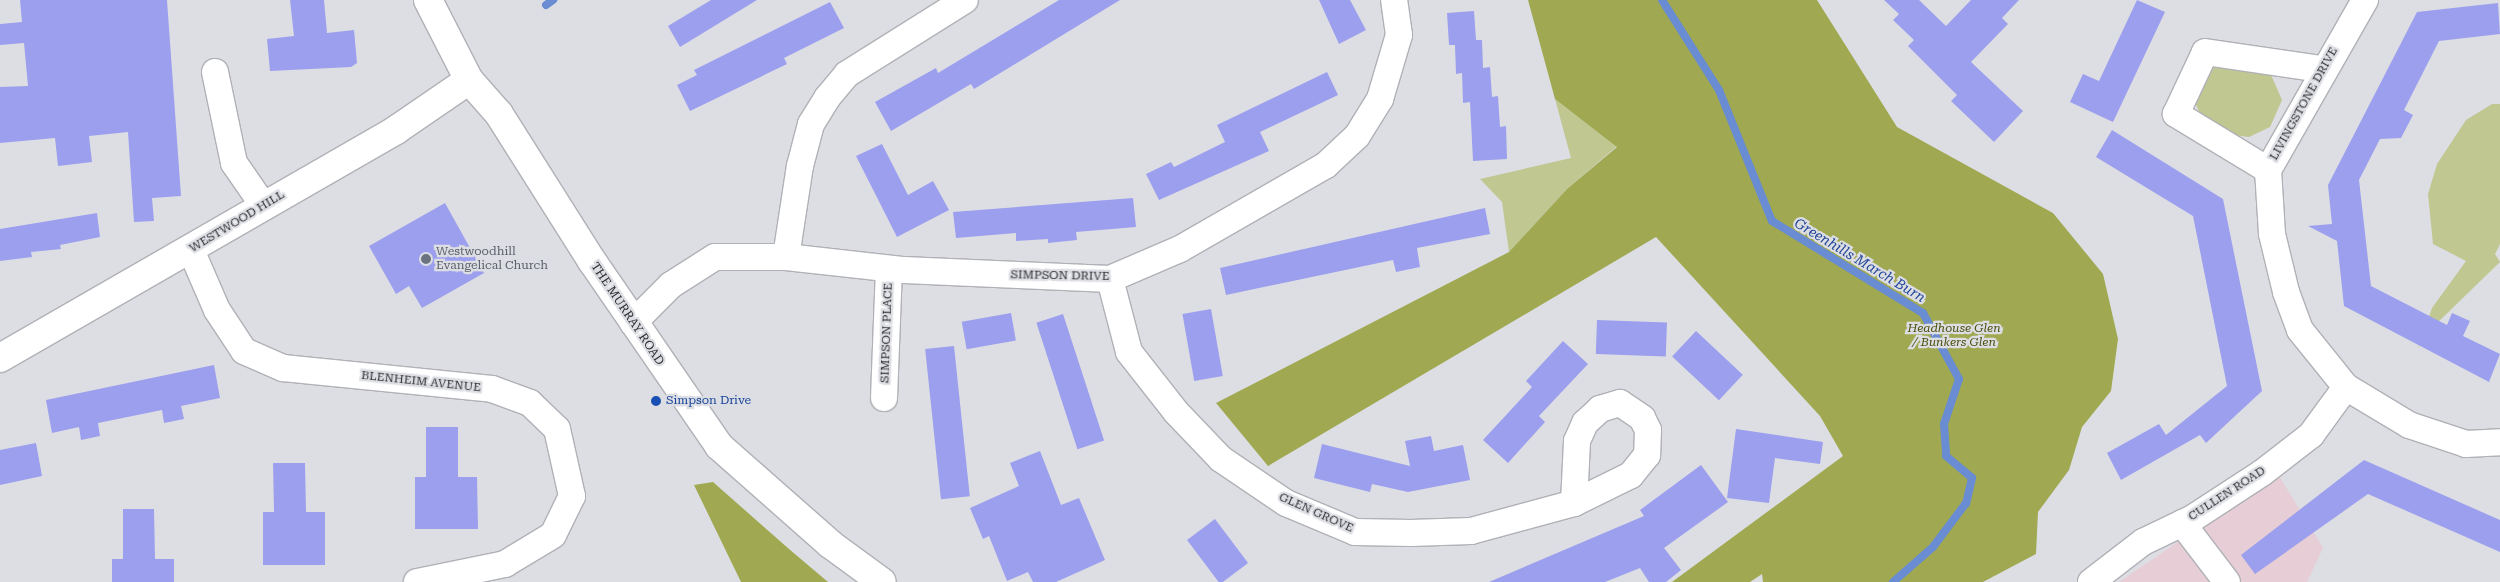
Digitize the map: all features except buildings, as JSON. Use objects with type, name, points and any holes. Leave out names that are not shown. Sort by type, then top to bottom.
[{"type":"street","name":"THE MURRAY ROAD","points":[[428,0],[469,80],[499,114],[633,323],[719,446],[830,544],[882,582]]},
{"type":"street","points":[[786,258],[800,166],[811,124],[827,98],[847,74],[965,0]]},
{"type":"street","name":"SIMPSON DRIVE","points":[[633,323],[671,285],[715,257],[786,258],[889,269],[1110,279],[1180,249],[1292,185],[1326,165],[1357,136],[1380,99],[1399,35],[1394,0]]},
{"type":"street","name":"LIVINGSTONE DRIVE","points":[[2365,0],[2322,69],[2268,170],[2272,234],[2300,330],[2346,387],[2409,425],[2466,444],[2500,442]]},
{"type":"street","points":[[2268,170],[2176,114],[2205,52],[2322,69]]},
{"type":"street","points":[[215,72],[234,163],[262,205]]},
{"type":"street","name":"WESTWOOD HILL","points":[[0,358],[191,250],[262,205],[396,130],[469,80]]},
{"type":"street","name":"BLENHEIM AVENUE","points":[[191,250],[217,310],[244,351],[283,368],[492,389],[530,404],[557,429],[572,496],[553,535],[505,564],[468,576],[417,582]]},
{"type":"street","name":"SIMPSON PLACE","points":[[884,398],[889,269]]},
{"type":"street","name":"GLEN GROVE","points":[[1110,279],[1129,352],[1176,412],[1221,459],[1286,503],[1355,532],[1410,533],[1470,531],[1574,503]]},
{"type":"street","name":"CULLEN ROAD","points":[[2091,582],[2143,542],[2182,523],[2262,473],[2310,434],[2346,387]]},
{"type":"street","points":[[2182,523],[2227,582]]},
{"type":"shaded area","points":[[2278,474],[2323,548],[2307,582],[2119,582]]},
{"type":"green space","name":"Headhouse Glen / Bunkers Glen","points":[[1528,0],[1817,0],[1897,127],[2053,213],[2103,274],[2118,339],[2111,391],[2082,427],[2069,470],[2038,512],[2036,554],[1983,582],[1763,582],[1762,574],[1750,582],[1672,582],[1843,456],[1820,416],[1656,237],[1268,466],[1216,403],[1509,252],[1567,189],[1617,147],[1555,99]]},
{"type":"green space","points":[[2217,66],[2269,70],[2282,100],[2270,127],[2249,137],[2232,135],[2199,112],[2195,102],[2208,72]]},
{"type":"green space","points":[[1555,99],[1617,146],[1567,189],[1509,252],[1502,202],[1480,179],[1571,158]]},
{"type":"green space","points":[[2492,104],[2500,104],[2500,244],[2495,254],[2500,262],[2434,326],[2418,348],[2432,308],[2466,261],[2433,244],[2428,194],[2437,164],[2466,120]]},
{"type":"green space","points":[[713,482],[828,582],[741,582],[694,485]]},
{"type":"waterway","points":[[546,5],[553,0]]},
{"type":"waterway","name":"Greenhills March Burn","points":[[1662,0],[1719,90],[1772,221],[1923,313],[1959,379],[1944,424],[1946,456],[1972,478],[1966,503],[1933,547],[1893,582]]},
{"type":"place","name":"Westwoodhill Evangelical Church","points":[[426,259]]},
{"type":"place","name":"Simpson Drive","points":[[656,401]]}]
